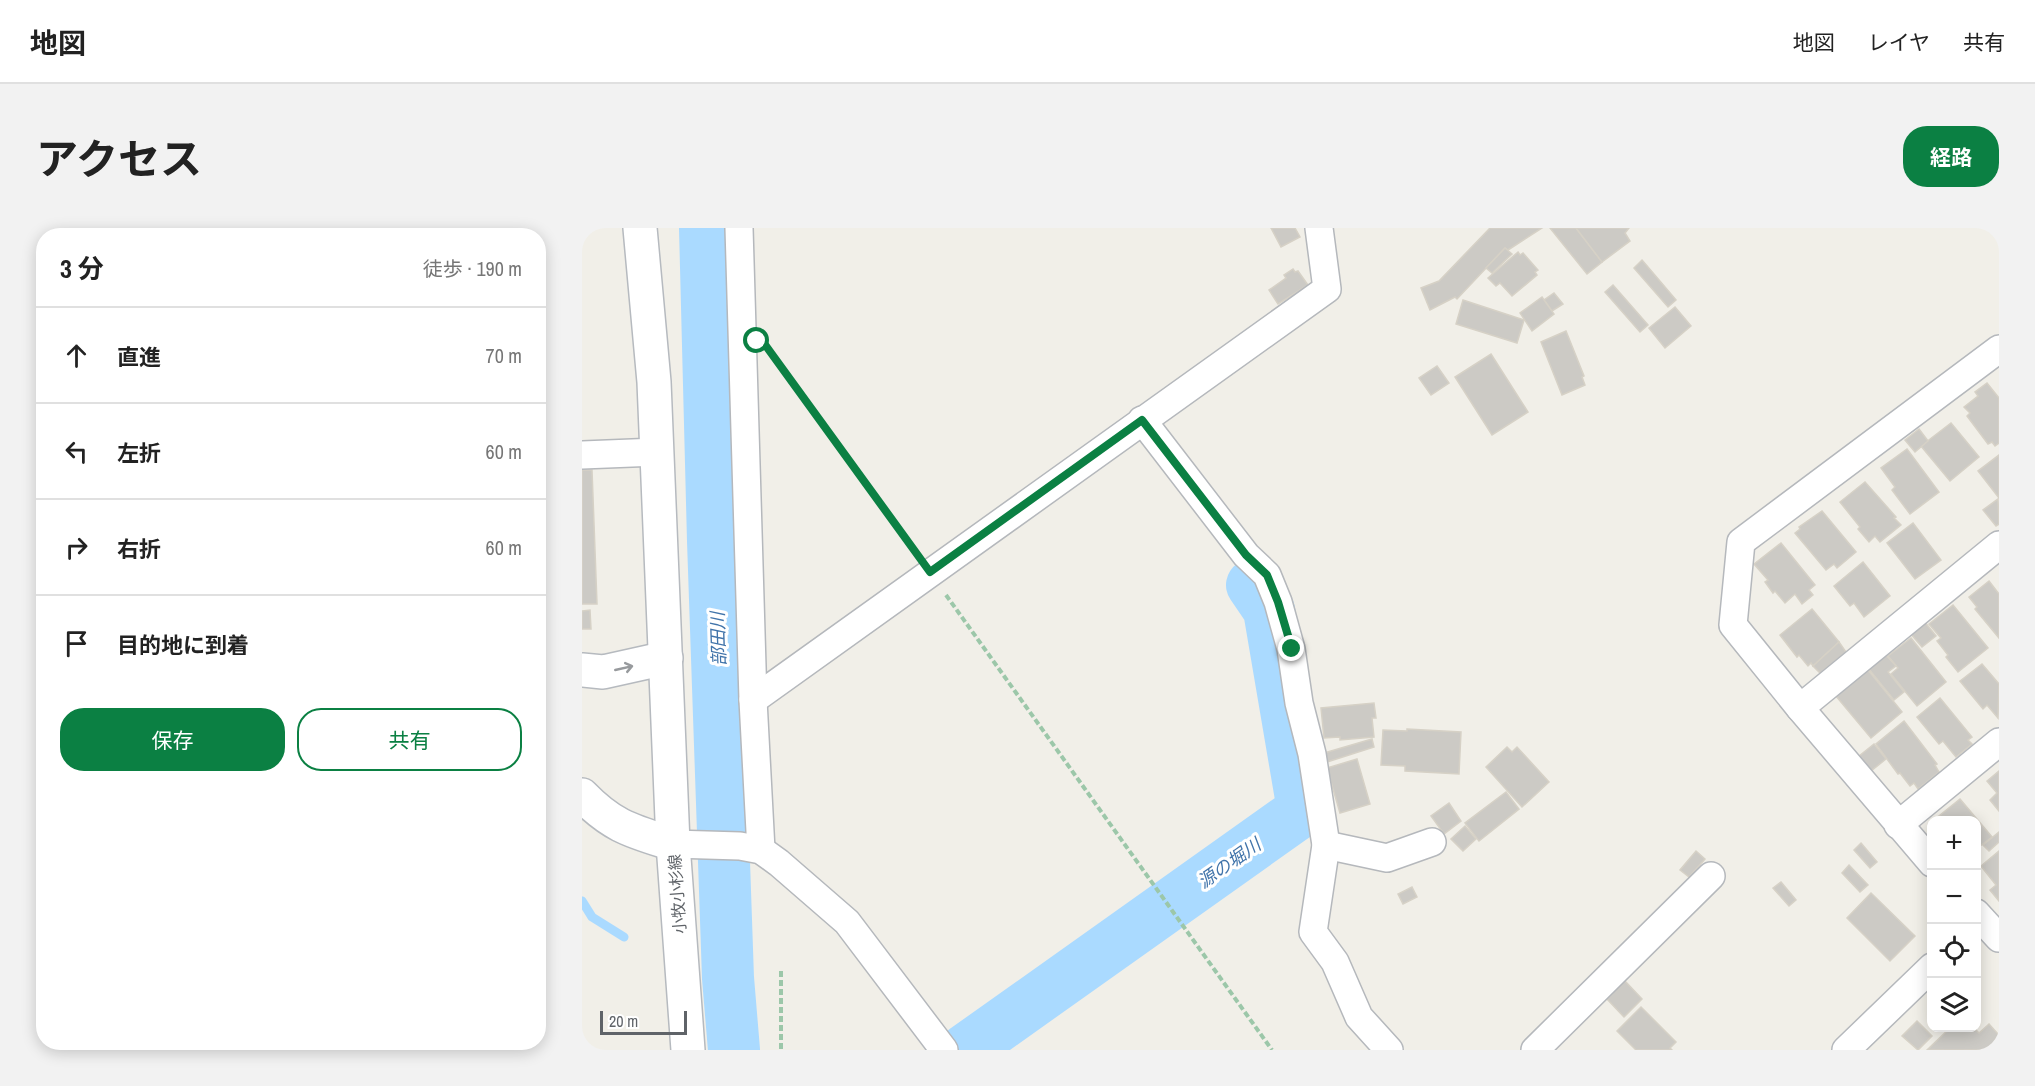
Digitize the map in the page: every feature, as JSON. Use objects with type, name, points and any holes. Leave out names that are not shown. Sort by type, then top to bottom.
[{"type":"street","points":[[640,228],[654,382],[666,658],[688,844],[750,848],[847,922],[944,1050]]},
{"type":"street","points":[[739,228],[753,700],[750,848]]},
{"type":"street","points":[[753,700],[1328,289],[1319,228]]},
{"type":"street","points":[[1927,857],[1733,625],[1741,542],[1999,349]]},
{"type":"street","points":[[1142,420],[1246,555],[1267,575],[1278,602],[1292,649],[1299,703],[1312,754],[1326,845],[1313,932],[1335,962],[1359,1017],[1389,1050]]},
{"type":"street","points":[[582,455],[657,452]]},
{"type":"street","points":[[1800,708],[1999,545]]},
{"type":"street","points":[[582,670],[603,672],[666,658]]},
{"type":"street","points":[[1898,825],[1999,742]]},
{"type":"street","name":"小牧小杉線","points":[[582,795],[598,812],[623,828],[688,844],[688,1050]]},
{"type":"street","points":[[1326,845],[1387,858],[1432,842]]},
{"type":"street","points":[[1535,1050],[1711,876]]},
{"type":"street","points":[[1981,918],[1999,938]]},
{"type":"street","points":[[1846,1050],[1927,972]]},
{"type":"path","points":[[766,346],[1272,1050]]},
{"type":"path","points":[[781,971],[781,1050]]},
{"type":"building","points":[[1271,228],[1295,228],[1300,237],[1281,247]]},
{"type":"building","points":[[1490,228],[1542,228],[1508,250],[1505,248],[1457,299],[1455,297],[1430,310],[1421,288],[1439,281]]},
{"type":"building","points":[[1550,228],[1576,228],[1602,262],[1587,274]]},
{"type":"building","points":[[1576,228],[1629,228],[1625,233],[1630,241],[1602,262]]},
{"type":"building","points":[[1505,248],[1512,254],[1492,273],[1486,268]]},
{"type":"building","points":[[1518,252],[1520,255],[1523,253],[1538,270],[1535,272],[1537,275],[1512,296],[1500,283],[1496,286],[1488,278]]},
{"type":"building","points":[[1642,260],[1676,300],[1668,307],[1634,268]]},
{"type":"building","points":[[1293,269],[1295,272],[1298,271],[1308,285],[1278,304],[1269,290],[1286,278],[1284,275]]},
{"type":"building","points":[[1613,285],[1648,325],[1640,332],[1605,292]]},
{"type":"building","points":[[1554,293],[1563,304],[1552,311],[1544,300]]},
{"type":"building","points":[[1542,297],[1554,314],[1532,331],[1520,313]]},
{"type":"building","points":[[1463,300],[1524,320],[1517,343],[1456,324]]},
{"type":"building","points":[[1675,307],[1691,326],[1665,348],[1649,328]]},
{"type":"building","points":[[1566,331],[1584,376],[1582,377],[1585,385],[1562,395],[1541,342]]},
{"type":"building","points":[[1491,354],[1528,412],[1492,435],[1455,377]]},
{"type":"building","points":[[1437,366],[1449,383],[1431,395],[1419,378]]},
{"type":"building","points":[[1987,383],[1999,398],[1999,443],[1995,446],[1992,442],[1988,444],[1967,416],[1970,413],[1964,407],[1978,396],[1975,392]]},
{"type":"building","points":[[1951,423],[1979,457],[1950,481],[1921,446]]},
{"type":"building","points":[[1919,429],[1928,441],[1915,452],[1905,440]]},
{"type":"building","points":[[1907,449],[1939,492],[1910,514],[1892,490],[1895,487],[1881,468]]},
{"type":"building","points":[[1999,455],[1999,498],[1978,471]]},
{"type":"building","points":[[582,470],[592,470],[597,604],[582,604]]},
{"type":"building","points":[[1865,482],[1901,525],[1880,542],[1875,536],[1869,542],[1840,502]]},
{"type":"building","points":[[1998,499],[1999,524],[1996,526],[1983,510]]},
{"type":"building","points":[[1822,511],[1856,552],[1837,568],[1834,564],[1826,570],[1795,533],[1800,529],[1799,527]]},
{"type":"building","points":[[1913,523],[1941,560],[1915,579],[1887,543]]},
{"type":"building","points":[[1781,543],[1815,585],[1809,590],[1813,595],[1802,604],[1795,594],[1785,603],[1775,591],[1773,593],[1765,582],[1768,580],[1754,564]]},
{"type":"building","points":[[1863,562],[1890,596],[1864,617],[1854,603],[1850,606],[1834,586]]},
{"type":"building","points":[[1989,581],[1999,594],[1999,638],[1975,609],[1977,607],[1969,597]]},
{"type":"building","points":[[1953,605],[1988,648],[1958,672],[1937,641],[1941,638],[1929,624]]},
{"type":"building","points":[[1812,609],[1839,642],[1813,666],[1811,663],[1808,666],[1799,655],[1797,657],[1780,635]]},
{"type":"building","points":[[590,610],[591,629],[582,629],[582,611]]},
{"type":"building","points":[[1924,621],[1936,636],[1922,647],[1910,633]]},
{"type":"building","points":[[1911,638],[1946,682],[1917,706],[1891,674],[1898,668],[1888,656]]},
{"type":"building","points":[[1839,642],[1846,652],[1820,673],[1813,666]]},
{"type":"building","points":[[1885,654],[1896,666],[1888,672],[1904,692],[1894,700],[1868,668]]},
{"type":"building","points":[[1982,664],[1999,684],[1998,718],[1987,705],[1983,709],[1960,681]]},
{"type":"building","points":[[1868,670],[1902,712],[1871,738],[1836,696]]},
{"type":"building","points":[[1940,698],[1972,737],[1968,740],[1972,744],[1956,757],[1943,741],[1939,744],[1917,717]]},
{"type":"building","points":[[1374,703],[1376,718],[1372,718],[1374,737],[1340,740],[1340,737],[1324,738],[1321,708]]},
{"type":"building","points":[[1904,721],[1937,764],[1935,765],[1939,772],[1918,789],[1914,783],[1910,786],[1900,773],[1898,774],[1876,744]]},
{"type":"building","points":[[1407,729],[1461,732],[1459,774],[1405,771],[1405,766],[1381,765],[1383,730],[1407,731]]},
{"type":"building","points":[[1372,739],[1374,747],[1327,762],[1324,753]]},
{"type":"building","points":[[1874,744],[1886,759],[1871,771],[1859,756]]},
{"type":"building","points":[[1507,747],[1512,752],[1517,747],[1549,782],[1522,807],[1486,767]]},
{"type":"building","points":[[1357,759],[1370,804],[1340,813],[1327,768]]},
{"type":"building","points":[[1999,771],[1999,811],[1990,800],[1997,793],[1987,781]]},
{"type":"building","points":[[1506,792],[1519,809],[1479,841],[1465,823]]},
{"type":"building","points":[[1960,799],[1974,816],[1939,816]]},
{"type":"building","points":[[1449,803],[1461,821],[1444,834],[1431,816]]},
{"type":"building","points":[[1981,824],[1992,837],[1981,845]]},
{"type":"building","points":[[1465,826],[1476,839],[1463,851],[1451,839]]},
{"type":"building","points":[[1999,832],[1999,842],[1989,851],[1983,845]]},
{"type":"building","points":[[1861,843],[1877,862],[1870,868],[1854,850]]},
{"type":"building","points":[[1696,851],[1705,859],[1689,877],[1680,870]]},
{"type":"building","points":[[1999,851],[1999,901],[1990,890],[1996,885],[1981,866]]},
{"type":"building","points":[[1849,865],[1868,885],[1860,892],[1842,873]]},
{"type":"building","points":[[1781,882],[1796,900],[1789,906],[1773,888]]},
{"type":"building","points":[[1412,887],[1417,897],[1403,904],[1398,894]]},
{"type":"building","points":[[1871,893],[1915,936],[1890,961],[1847,918]]},
{"type":"building","points":[[1625,981],[1642,999],[1624,1017],[1607,999]]},
{"type":"building","points":[[1641,1007],[1676,1042],[1670,1048],[1672,1050],[1636,1050],[1617,1031]]},
{"type":"building","points":[[1917,1021],[1932,1036],[1918,1050],[1902,1036]]},
{"type":"building","points":[[1989,1024],[1999,1035],[1999,1050],[1927,1050],[1946,1032],[1981,1031]]},
{"type":"waterway","name":"部田川","points":[[705,228],[728,978],[734,1050]]},
{"type":"waterway","name":"源の堀川","points":[[965,1050],[1303,810],[1269,610],[1252,585]]},
{"type":"waterway","points":[[582,901],[592,917],[624,937]]},
{"type":"route","points":[[757,341],[766,346],[930,572],[1142,420],[1246,555],[1267,575],[1292,649]]}]
